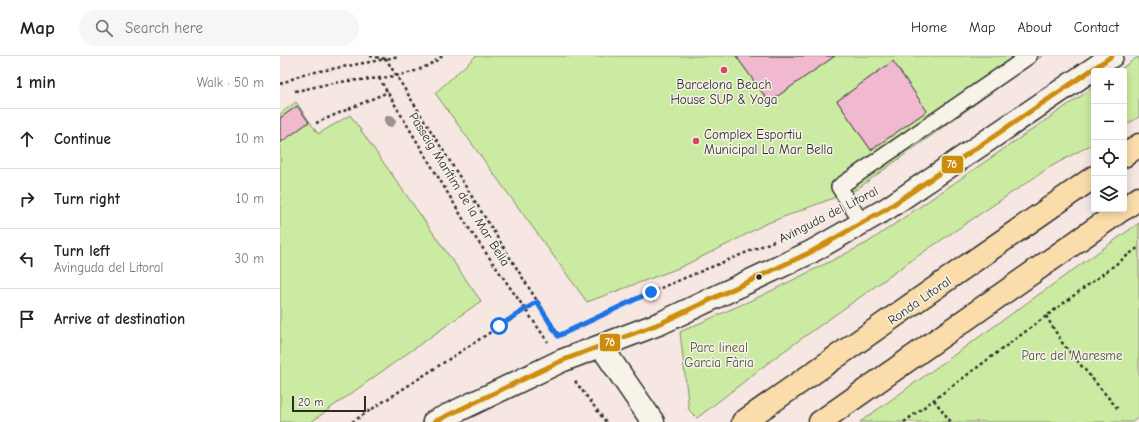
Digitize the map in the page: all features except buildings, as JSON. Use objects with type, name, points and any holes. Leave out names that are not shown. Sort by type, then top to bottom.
[{"type":"highway","points":[[1127,154],[1139,145]]},
{"type":"highway","name":"Ronda Litoral","points":[[743,422],[1091,179]]},
{"type":"highway","points":[[1127,207],[1139,198]]},
{"type":"highway","points":[[820,422],[1120,212]]},
{"type":"main road","name":"Avinguda del Litoral","points":[[434,422],[547,368],[660,323],[756,280],[811,252],[888,208],[1112,56]]},
{"type":"main road","points":[[601,346],[653,422]]},
{"type":"lane","points":[[862,224],[839,187],[1028,56]]},
{"type":"path","points":[[370,56],[386,59]]},
{"type":"path","points":[[280,84],[304,74],[399,56]]},
{"type":"path","points":[[295,91],[334,83],[379,78],[419,70],[442,56]]},
{"type":"path","name":"Passeig Marítim de la Mar Bella","points":[[386,59],[558,336]]},
{"type":"path","name":"Passeig Marítim de la Mar Bella","points":[[379,78],[468,227],[553,349]]},
{"type":"path","points":[[316,123],[388,92]]},
{"type":"path","name":"Avinguda del Litoral","points":[[558,336],[651,292],[775,241]]},
{"type":"path","points":[[904,422],[1139,247]]},
{"type":"path","points":[[352,422],[537,302]]},
{"type":"path","points":[[1046,316],[1063,344],[1118,409]]},
{"type":"path","points":[[571,376],[606,422]]},
{"type":"path","points":[[934,400],[951,422]]},
{"type":"green space","name":"Complex Esportiu Municipal La Mar Bella","points":[[476,56],[1042,56],[857,189],[765,224],[679,268],[587,302],[435,93]]},
{"type":"green space","points":[[1139,56],[1139,117],[1127,124],[1127,68],[1122,68]]},
{"type":"green space","name":"Parc lineal Garcia Fària","points":[[1091,89],[1091,145],[1050,167],[925,251],[777,356],[697,418],[689,410],[680,332],[763,295],[867,243]]},
{"type":"green space","points":[[296,102],[318,134],[350,115],[481,301],[311,422],[280,422],[280,114]]},
{"type":"green space","name":"Parc del Maresme","points":[[1139,223],[1139,417],[1132,422],[860,422]]},
{"type":"transit line","name":"76","points":[[434,422],[561,361],[661,323],[811,252],[888,208],[1112,56]]},
{"type":"place","name":"Barcelona Beach House SUP & Yoga","points":[[724,70]]},
{"type":"place","name":"Complex Esportiu Municipal La Mar Bella","points":[[696,141]]},
{"type":"route","points":[[499,326],[537,302],[558,336],[651,292]]}]
